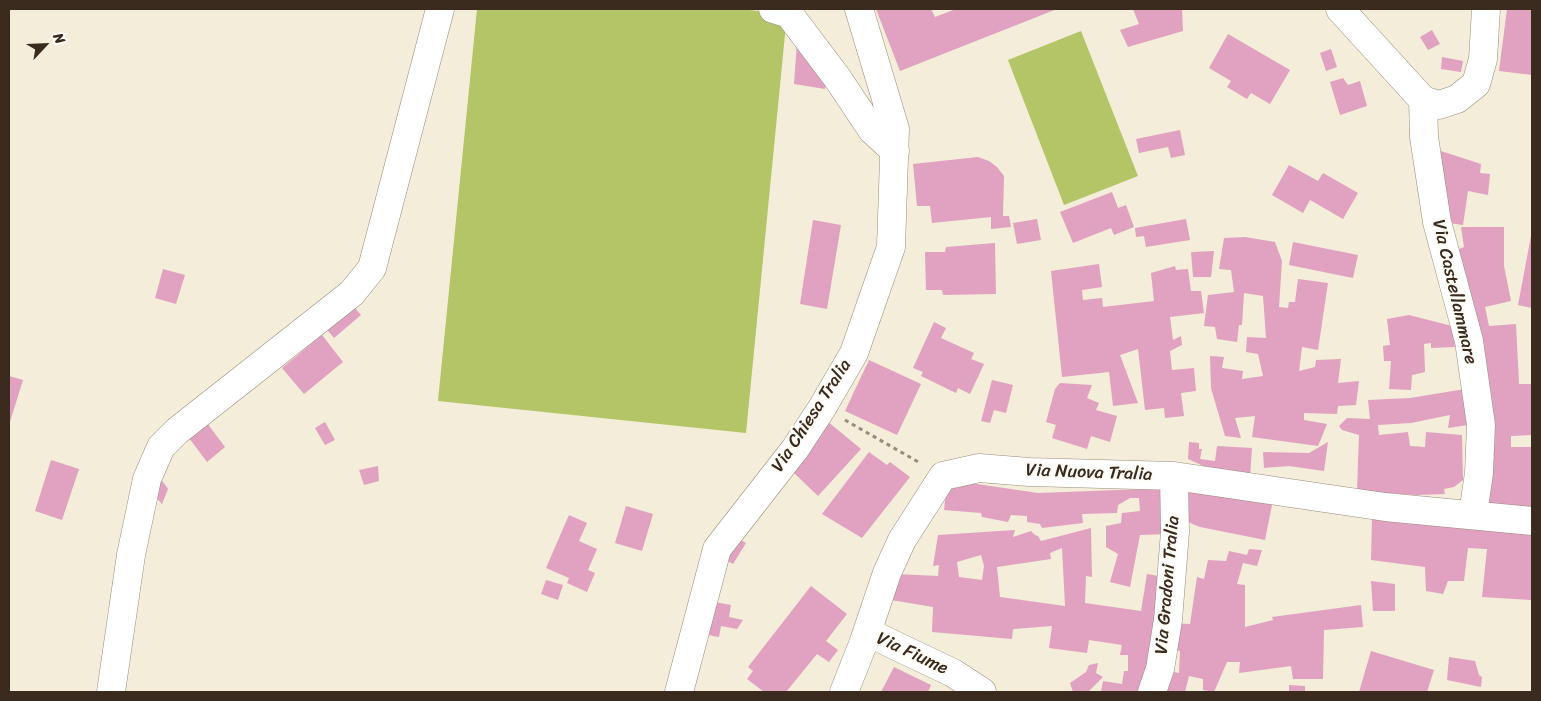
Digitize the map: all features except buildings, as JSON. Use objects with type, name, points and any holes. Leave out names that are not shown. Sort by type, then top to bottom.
[{"type":"street","points":[[111,692],[131,555],[147,479],[161,447],[177,431],[352,293],[372,268],[440,9]]},
{"type":"street","points":[[772,9],[790,14],[838,79],[872,130],[895,151]]},
{"type":"street","name":"Via Chiesa Tralia","points":[[679,692],[717,549],[795,449],[822,408],[854,353],[891,247],[896,129],[859,9]]},
{"type":"street","points":[[1340,9],[1423,100],[1439,105],[1457,99],[1476,84],[1483,59],[1486,9]]},
{"type":"street","name":"Via Castellammare","points":[[1423,100],[1424,137],[1437,222],[1469,341],[1481,425],[1479,473],[1473,514]]},
{"type":"street","name":"Via Nuova Tralia","points":[[943,476],[979,468],[1029,472],[1174,476],[1385,507],[1532,521]]},
{"type":"street","points":[[844,692],[887,573],[902,540],[943,476]]},
{"type":"street","name":"Via Gradoni Tralia","points":[[1152,692],[1160,669],[1168,620],[1175,532],[1174,476]]},
{"type":"street","name":"Via Fiume","points":[[867,632],[953,673],[982,692]]},
{"type":"path","points":[[822,408],[943,476]]},
{"type":"green space","points":[[477,9],[740,9],[787,14],[746,433],[438,401]]},
{"type":"green space","points":[[1081,31],[1138,176],[1064,205],[1008,60]]}]
